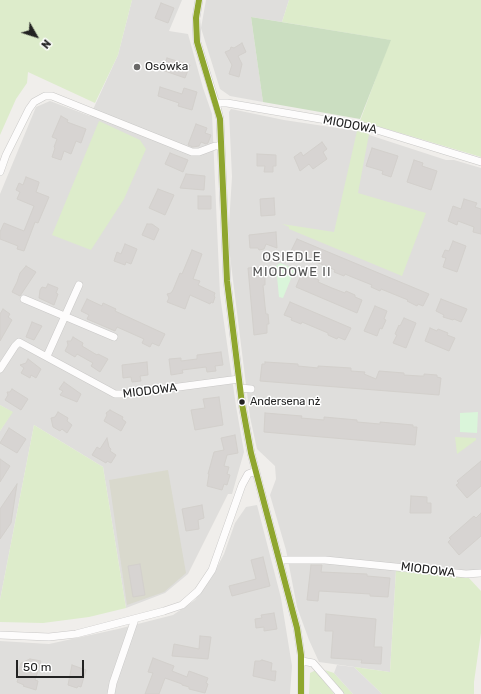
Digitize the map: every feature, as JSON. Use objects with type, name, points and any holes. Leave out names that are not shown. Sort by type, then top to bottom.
[{"type":"street","points":[[199,0],[196,18],[197,42],[220,119],[227,282],[246,429],[278,560],[297,628],[302,661],[301,694]]},
{"type":"street","points":[[0,172],[6,155],[29,109],[37,99],[45,96],[52,96],[192,152],[199,152],[215,146],[221,146]]},
{"type":"street","name":"MIODOWA","points":[[216,104],[234,104],[367,128],[481,162]]},
{"type":"street","points":[[47,356],[79,285]]},
{"type":"street","points":[[24,299],[114,337]]},
{"type":"street","name":"MIODOWA","points":[[0,369],[15,346],[20,342],[115,394],[126,394],[239,379]]},
{"type":"street","points":[[240,388],[251,389]]},
{"type":"street","points":[[0,635],[38,637],[63,636],[135,619],[182,605],[193,597],[204,585],[215,564],[242,485],[248,474],[256,471]]},
{"type":"street","name":"MIODOWA","points":[[278,560],[325,560],[460,574],[481,573]]},
{"type":"street","points":[[111,694],[113,683],[135,619]]},
{"type":"street","points":[[302,661],[313,663],[340,694]]},
{"type":"shaded area","points":[[132,0],[182,0],[169,31],[188,34],[212,114],[220,295],[244,452],[232,494],[228,494],[188,574],[165,593],[126,608],[103,467],[34,425],[0,600],[0,431],[12,412],[0,405],[0,194],[36,107],[50,101],[90,116],[118,55]]},
{"type":"shaded area","points":[[206,0],[289,0],[282,22],[251,17],[263,102],[230,96],[220,89],[201,28]]},
{"type":"shaded area","points":[[231,109],[284,120],[357,131],[446,160],[454,160],[481,168],[481,575],[455,577],[396,570],[390,672],[319,662],[297,607],[286,550],[270,495],[276,479],[275,466],[257,449],[250,417],[228,240],[232,177],[229,112]]},
{"type":"shaded area","points":[[168,470],[186,573],[164,592],[127,605],[109,480]]},
{"type":"shaded area","points":[[257,505],[281,598],[292,666],[290,694],[0,694],[0,641],[49,644],[173,615],[195,600],[212,577],[224,554],[235,523],[246,507]]},
{"type":"shaded area","points":[[337,665],[354,667],[382,694],[353,694],[334,673]]},
{"type":"green space","points":[[0,0],[132,0],[118,55],[95,103],[28,72],[27,83],[16,99],[0,135]]},
{"type":"green space","points":[[289,0],[481,0],[481,157],[360,121],[390,40],[282,22]]},
{"type":"green space","points":[[251,17],[391,40],[360,119],[263,102]]},
{"type":"green space","points":[[99,121],[140,140],[146,149],[124,199],[91,250],[52,235]]},
{"type":"green space","points":[[357,131],[369,134],[358,193],[426,213],[402,276],[289,229],[289,227],[282,224],[334,232]]},
{"type":"green space","points":[[280,263],[295,269],[283,298],[279,297],[276,266]]},
{"type":"green space","points":[[0,405],[13,412],[0,431]]},
{"type":"green space","points":[[478,412],[477,433],[460,432],[460,413]]},
{"type":"green space","points":[[34,425],[103,467],[126,608],[89,617],[43,623],[0,622],[0,600]]},
{"type":"green space","points":[[455,437],[476,438],[476,440],[457,454]]},
{"type":"green space","points":[[396,570],[455,577],[467,576],[481,591],[481,633],[474,682],[474,694],[382,694],[354,667],[390,672]]},
{"type":"green space","points":[[316,670],[334,694],[309,694],[310,673]]},
{"type":"green space","points":[[325,670],[334,673],[353,694],[344,694]]},
{"type":"building","points":[[161,3],[174,8],[168,23],[155,18]]},
{"type":"building","points":[[242,43],[246,52],[238,56],[242,64],[239,77],[229,74],[232,65],[225,52],[230,50],[231,47],[234,48]]},
{"type":"building","points":[[167,58],[190,65],[185,78],[162,70]]},
{"type":"building","points":[[160,87],[182,94],[184,88],[197,92],[192,110],[178,106],[179,103],[158,96]]},
{"type":"building","points":[[61,116],[68,120],[67,122],[86,129],[81,143],[76,141],[71,154],[64,151],[61,160],[52,157],[57,139],[52,137]]},
{"type":"building","points":[[196,124],[207,128],[205,133],[211,135],[208,143],[206,144],[201,142],[199,146],[193,147],[188,145]]},
{"type":"building","points":[[322,142],[327,149],[323,152],[327,159],[313,169],[309,164],[300,171],[294,157],[301,152],[303,156]]},
{"type":"building","points":[[372,148],[398,156],[391,177],[382,174],[383,171],[366,166]]},
{"type":"building","points":[[170,153],[188,160],[183,172],[165,164]]},
{"type":"building","points":[[257,154],[276,155],[276,166],[273,166],[273,172],[264,172],[265,166],[257,166]]},
{"type":"building","points":[[414,160],[423,163],[422,166],[437,171],[431,190],[407,182]]},
{"type":"building","points":[[186,174],[205,176],[204,190],[180,188]]},
{"type":"building","points":[[26,177],[39,182],[36,192],[49,197],[38,223],[35,222],[24,251],[17,249],[18,246],[0,239],[0,232],[4,223],[24,231],[34,206],[17,199],[20,192],[16,190],[19,183],[23,185]]},
{"type":"building","points":[[158,189],[174,195],[165,215],[149,208]]},
{"type":"building","points":[[198,196],[211,196],[211,209],[198,209]]},
{"type":"building","points":[[274,198],[275,215],[261,216],[260,199]]},
{"type":"building","points":[[464,199],[477,203],[475,207],[481,209],[481,234],[473,232],[474,227],[458,221],[457,225],[448,221],[453,206],[461,209]]},
{"type":"building","points":[[147,224],[152,224],[159,229],[154,240],[142,235]]},
{"type":"building","points":[[276,232],[277,248],[266,244],[264,249],[259,250],[258,248],[250,248],[249,235]]},
{"type":"building","points":[[297,239],[429,294],[423,306],[418,304],[417,306],[407,301],[408,300],[381,289],[380,291],[371,287],[372,285],[345,274],[344,276],[334,272],[335,270],[321,264],[298,257],[299,255],[291,251]]},
{"type":"building","points":[[453,241],[466,246],[457,272],[443,267],[446,258],[442,257],[445,250],[449,251]]},
{"type":"building","points":[[125,244],[137,249],[131,264],[126,262],[125,265],[114,261],[117,252],[121,254]]},
{"type":"building","points":[[192,250],[202,254],[193,279],[200,281],[198,285],[215,293],[215,297],[213,303],[211,302],[210,304],[190,295],[185,309],[167,302],[169,298],[167,294],[171,293],[173,290],[180,273],[182,274]]},
{"type":"building","points":[[26,266],[36,272],[20,296],[12,292],[20,273]]},
{"type":"building","points":[[262,267],[262,275],[265,275],[265,285],[263,285],[266,314],[268,314],[269,324],[267,324],[267,333],[254,335],[248,268]]},
{"type":"building","points":[[301,275],[309,278],[309,276],[332,288],[345,293],[346,291],[355,295],[355,297],[362,300],[357,313],[296,287]]},
{"type":"building","points":[[48,284],[58,288],[56,293],[58,294],[54,305],[39,298],[40,290],[42,287],[46,288]]},
{"type":"building","points":[[87,299],[102,306],[103,303],[116,309],[115,311],[165,334],[159,346],[152,343],[150,347],[142,343],[144,339],[117,327],[115,331],[87,319],[89,315],[81,311]]},
{"type":"building","points":[[441,299],[467,309],[461,322],[443,317],[444,315],[436,311]]},
{"type":"building","points":[[290,302],[351,328],[345,340],[338,337],[337,339],[328,335],[328,333],[302,322],[301,324],[291,320],[292,318],[284,315]]},
{"type":"building","points":[[375,306],[387,311],[384,319],[386,320],[382,329],[380,328],[377,336],[364,331]]},
{"type":"building","points":[[3,309],[10,314],[8,317],[12,320],[0,341],[0,314]]},
{"type":"building","points":[[404,318],[416,323],[406,348],[393,343],[397,335],[395,334]]},
{"type":"building","points":[[32,322],[42,326],[34,340],[26,337]]},
{"type":"building","points":[[430,328],[448,333],[447,335],[455,338],[449,351],[425,341]]},
{"type":"building","points":[[73,337],[83,343],[82,346],[97,355],[98,354],[108,359],[100,372],[91,366],[93,363],[77,354],[75,357],[65,351],[68,345],[67,341],[71,341]]},
{"type":"building","points":[[221,352],[223,365],[215,366],[216,371],[207,372],[206,367],[182,370],[183,373],[171,375],[169,359],[181,358],[181,361],[197,359],[197,355]]},
{"type":"building","points":[[28,359],[41,369],[36,378],[31,375],[30,378],[21,373],[24,368],[20,365],[26,363]]},
{"type":"building","points":[[147,362],[148,375],[140,376],[141,381],[132,382],[131,377],[123,378],[122,365]]},
{"type":"building","points":[[265,362],[298,364],[298,366],[318,368],[318,366],[351,368],[351,371],[365,372],[364,374],[376,379],[379,371],[404,373],[404,375],[437,375],[437,377],[441,378],[439,395],[260,381],[262,364],[265,364]]},
{"type":"building","points":[[64,382],[81,394],[77,402],[60,395],[63,391],[59,389]]},
{"type":"building","points":[[12,389],[28,399],[21,410],[5,400],[8,395],[7,392],[10,392]]},
{"type":"building","points":[[219,397],[223,425],[195,430],[191,410],[205,408],[203,399]]},
{"type":"building","points":[[110,410],[123,417],[122,419],[126,422],[121,431],[104,421],[107,415],[106,413]]},
{"type":"building","points":[[58,412],[68,418],[67,421],[72,425],[67,433],[62,429],[60,431],[53,427],[51,418],[55,417]]},
{"type":"building","points":[[265,413],[302,416],[301,418],[324,420],[324,417],[357,420],[357,422],[380,424],[380,422],[413,425],[413,427],[417,427],[415,445],[264,432]]},
{"type":"building","points":[[9,428],[26,439],[17,453],[0,443]]},
{"type":"building","points":[[235,435],[238,453],[227,455],[224,466],[229,467],[227,474],[230,475],[227,485],[224,484],[222,490],[207,486],[208,474],[214,452],[224,450],[221,438]]},
{"type":"building","points":[[107,438],[111,449],[110,451],[116,455],[111,463],[107,461],[106,463],[92,455],[97,447],[100,449]]},
{"type":"building","points":[[0,459],[10,466],[0,482]]},
{"type":"building","points":[[481,461],[481,486],[467,498],[456,485],[459,483],[457,481]]},
{"type":"building","points":[[17,484],[11,523],[0,539],[0,509]]},
{"type":"building","points":[[411,496],[427,497],[427,503],[431,503],[431,513],[410,513]]},
{"type":"building","points":[[202,505],[204,518],[198,520],[199,529],[186,531],[182,509]]},
{"type":"building","points":[[481,513],[481,536],[459,555],[448,542],[451,539],[449,538],[474,516],[476,518]]},
{"type":"building","points":[[263,557],[270,586],[232,596],[229,586],[256,579],[251,560]]},
{"type":"building","points":[[140,564],[145,595],[133,597],[128,566]]},
{"type":"building","points":[[311,565],[322,565],[321,572],[367,574],[367,576],[390,578],[388,597],[370,596],[370,594],[319,591],[318,601],[307,600]]},
{"type":"building","points":[[274,613],[277,629],[264,631],[264,627],[256,628],[255,619],[262,618],[261,615]]},
{"type":"building","points":[[326,614],[376,619],[374,647],[382,647],[381,664],[361,663],[362,660],[331,658],[333,631],[325,631]]},
{"type":"building","points":[[200,636],[211,637],[208,659],[172,656],[174,644],[199,649]]},
{"type":"building","points":[[153,658],[174,666],[172,671],[187,677],[189,671],[208,678],[205,693],[189,689],[189,687],[165,678],[159,694],[145,694],[153,673],[148,672]]},
{"type":"building","points":[[30,659],[41,661],[35,680],[38,681],[36,690],[23,686],[24,685],[17,682],[21,663]]},
{"type":"building","points":[[262,660],[272,663],[271,671],[276,671],[275,681],[253,676],[255,661]]},
{"type":"building","points":[[72,665],[86,670],[81,687],[78,686],[77,688],[68,685]]},
{"type":"transit line","points":[[199,0],[196,18],[197,42],[220,119],[227,281],[242,404],[251,453],[297,628],[301,655],[301,694]]},
{"type":"place","name":"Osówka","points":[[137,67]]},
{"type":"place","name":"Andersena nż","points":[[242,402]]},
{"type":"district","name":"OSIEDLE MIODOWE II","points":[[292,264]]}]
